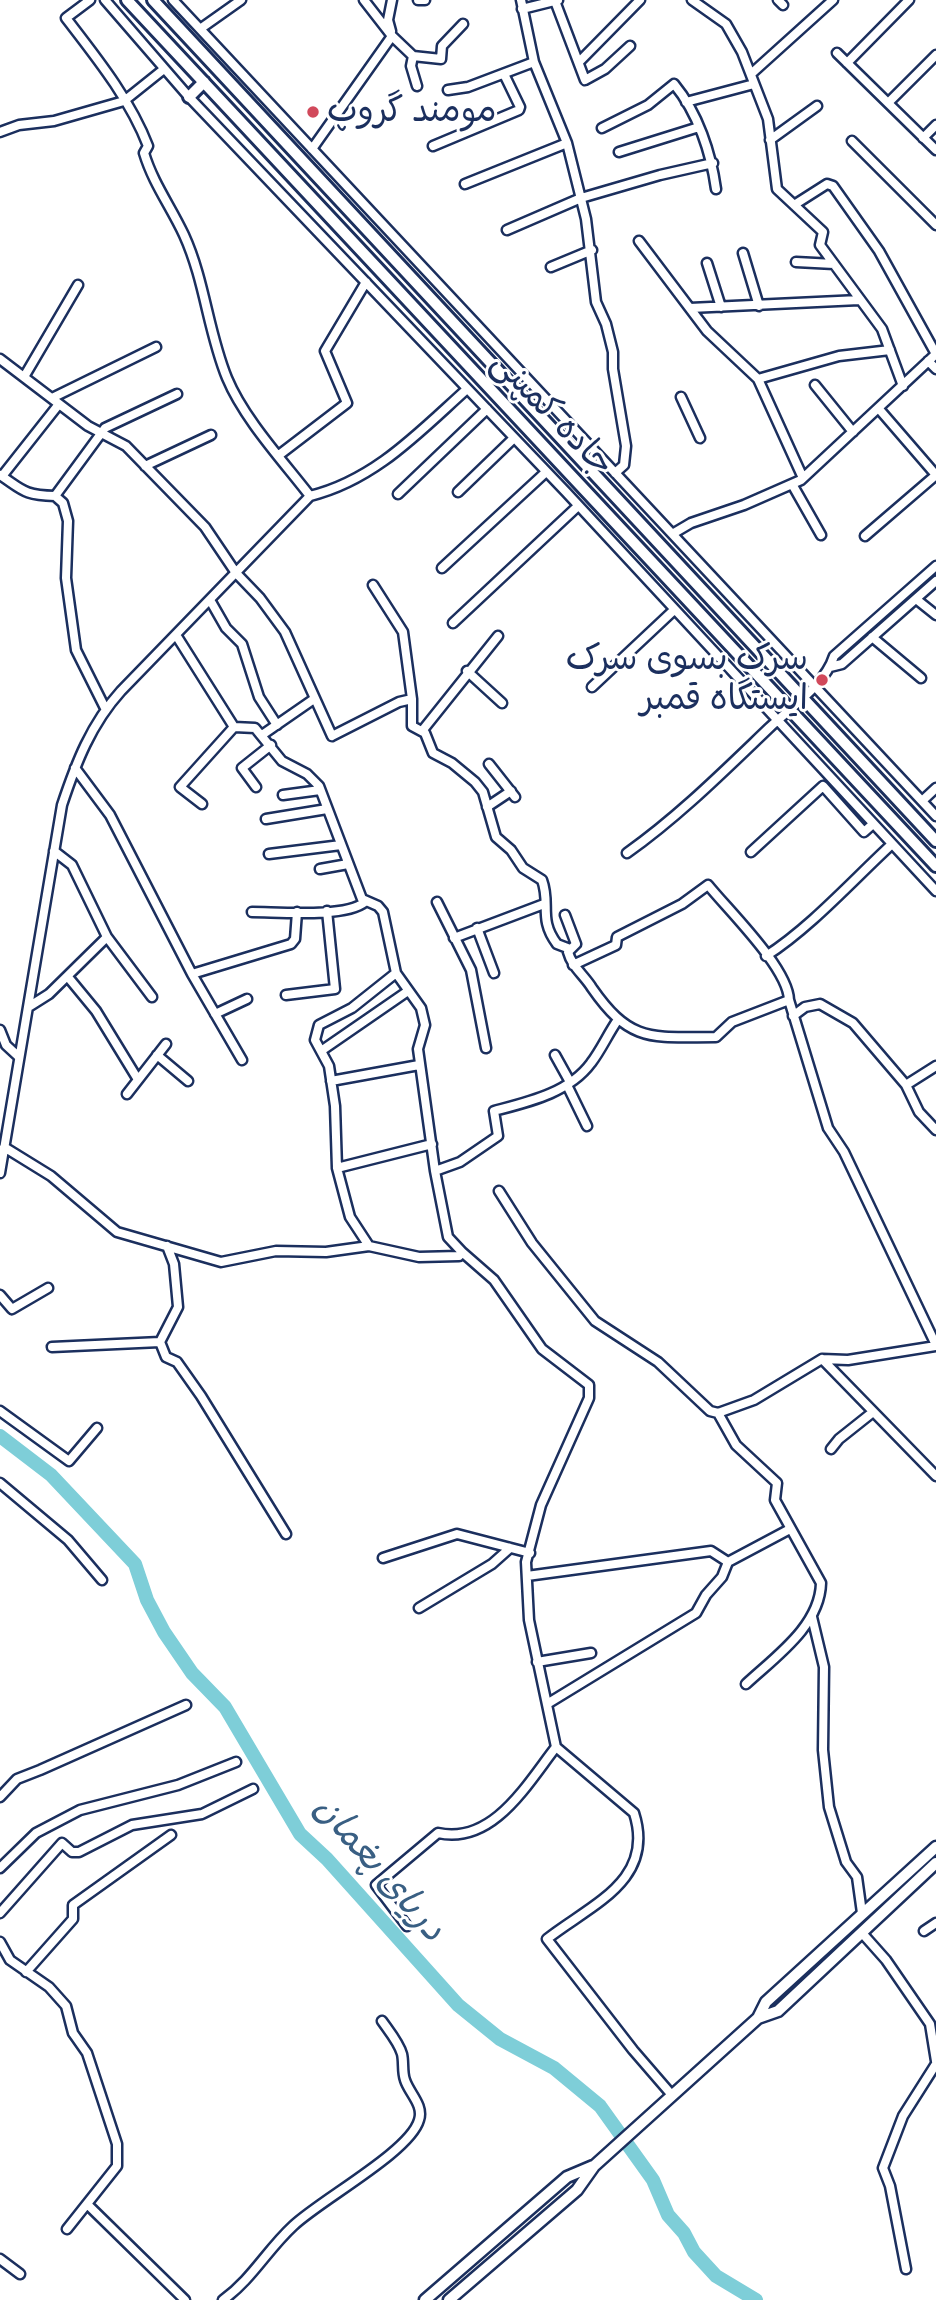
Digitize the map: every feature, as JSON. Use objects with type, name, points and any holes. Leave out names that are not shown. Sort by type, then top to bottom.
[{"type":"highway","name":"جاده کمپنی","points":[[127,0],[936,866]]},
{"type":"highway","name":"جاده کمپنی","points":[[153,0],[804,696],[936,841]]},
{"type":"highway","points":[[189,97],[204,82]]},
{"type":"main road","points":[[758,2018],[766,2001],[936,1847]]},
{"type":"main road","points":[[449,2300],[577,2190],[594,2166],[671,2094],[758,2018],[778,2011],[936,1863]]},
{"type":"main road","points":[[425,2300],[568,2177],[594,2166]]},
{"type":"street","points":[[90,0],[66,18],[124,101],[148,146],[144,153],[150,173],[184,235],[202,283],[233,393],[310,496]]},
{"type":"street","points":[[105,0],[189,97],[487,409],[936,891]]},
{"type":"street","points":[[173,0],[936,816]]},
{"type":"street","points":[[200,29],[241,0]]},
{"type":"street","points":[[363,0],[392,36],[413,56],[441,59],[442,46],[463,24]]},
{"type":"street","points":[[392,0],[387,20],[392,36]]},
{"type":"street","points":[[418,0],[425,0]]},
{"type":"street","points":[[579,62],[640,0]]},
{"type":"street","points":[[692,0],[726,24],[751,74],[768,119],[777,189],[823,232],[820,245],[882,329],[903,386]]},
{"type":"street","points":[[751,74],[834,0]]},
{"type":"street","points":[[846,63],[909,0]]},
{"type":"street","points":[[615,473],[624,465],[626,446],[613,369],[613,352],[606,324],[596,302],[592,250],[567,143],[534,62],[522,4],[557,1],[587,80],[605,69],[630,46]]},
{"type":"street","points":[[312,149],[392,36]]},
{"type":"street","points":[[837,53],[936,150]]},
{"type":"street","points":[[888,103],[936,55]]},
{"type":"street","points":[[413,56],[411,66],[417,86]]},
{"type":"street","points":[[449,90],[468,87],[534,62]]},
{"type":"street","points":[[0,132],[19,125],[54,121],[124,101],[164,69]]},
{"type":"street","points":[[433,146],[519,110],[504,74]]},
{"type":"street","points":[[686,102],[754,83]]},
{"type":"street","points":[[602,128],[639,111],[674,84],[699,127],[713,163],[716,189]]},
{"type":"street","points":[[770,140],[817,106]]},
{"type":"street","points":[[923,138],[936,125]]},
{"type":"street","points":[[619,152],[699,127]]},
{"type":"street","points":[[852,141],[936,225]]},
{"type":"street","points":[[465,184],[567,143]]},
{"type":"street","points":[[506,229],[581,198],[660,174],[713,163]]},
{"type":"street","points":[[674,533],[691,523],[744,505],[803,478],[936,354],[879,251],[834,186],[827,184],[794,205]]},
{"type":"street","points":[[639,241],[707,331],[758,379],[803,478]]},
{"type":"street","points":[[551,267],[592,250]]},
{"type":"street","points":[[743,253],[758,306]]},
{"type":"street","points":[[796,262],[834,264]]},
{"type":"street","points":[[707,263],[721,307]]},
{"type":"street","points":[[279,455],[347,403],[326,351],[366,282]]},
{"type":"street","points":[[24,377],[78,285]]},
{"type":"street","points":[[690,308],[859,300]]},
{"type":"street","points":[[52,398],[156,347]]},
{"type":"street","points":[[758,379],[839,356],[890,350]]},
{"type":"street","points":[[0,359],[59,404],[101,433],[126,446],[205,527],[236,573],[285,632],[334,737],[400,702],[412,699]]},
{"type":"street","points":[[928,361],[936,369]]},
{"type":"street","points":[[816,385],[853,432]]},
{"type":"street","points":[[0,1173],[62,805],[75,768],[105,708],[310,496],[347,485],[378,467],[467,388]]},
{"type":"street","points":[[55,496],[101,433],[113,424],[177,394]]},
{"type":"street","points":[[681,397],[700,438]]},
{"type":"street","points":[[59,404],[1,475],[11,486],[34,495],[55,496],[63,503],[68,521],[66,578],[76,650],[105,708]]},
{"type":"street","points":[[397,494],[487,409]]},
{"type":"street","points":[[865,536],[936,475],[879,409]]},
{"type":"street","points":[[145,466],[211,435]]},
{"type":"street","points":[[458,492],[514,438]]},
{"type":"street","points":[[442,569],[546,472]]},
{"type":"street","points":[[792,484],[821,535]]},
{"type":"street","points":[[453,623],[578,506]]},
{"type":"street","points":[[627,853],[671,821],[804,696],[830,667],[834,656],[936,566]]},
{"type":"street","points":[[830,667],[842,664],[936,581]]},
{"type":"street","points":[[373,585],[404,632],[412,699],[412,726],[429,737],[433,753],[452,763],[475,782],[488,807],[496,837],[511,850],[523,868],[542,880],[546,892],[543,914],[554,941],[570,949],[575,948],[576,944],[565,915]]},
{"type":"street","points":[[916,599],[936,615]]},
{"type":"street","points":[[210,600],[226,628],[242,644],[259,697],[277,725]]},
{"type":"street","points":[[592,687],[674,610]]},
{"type":"street","points":[[176,635],[234,727]]},
{"type":"street","points":[[422,730],[467,671],[498,636]]},
{"type":"street","points":[[872,637],[920,678]]},
{"type":"street","points":[[467,671],[502,703]]},
{"type":"street","points":[[262,735],[314,699]]},
{"type":"street","points":[[234,727],[255,728],[282,761],[314,779],[365,902],[378,906],[383,912],[396,973],[419,1002],[425,1025],[418,1049],[419,1065],[448,1237],[494,1280],[542,1349],[589,1385],[589,1398],[541,1505],[527,1576],[529,1620],[556,1747],[634,1813],[639,1840],[632,1871],[620,1885],[547,1939],[633,2050],[671,2094]]},
{"type":"street","points":[[202,804],[180,787],[234,727]]},
{"type":"street","points":[[256,787],[242,768],[271,745]]},
{"type":"street","points":[[488,807],[513,794],[489,764]]},
{"type":"street","points":[[75,768],[110,815],[192,974],[242,1060]]},
{"type":"street","points":[[751,852],[822,786],[864,832],[873,824]]},
{"type":"street","points":[[922,801],[936,788]]},
{"type":"street","points":[[283,795],[320,790]]},
{"type":"street","points":[[266,819],[327,809]]},
{"type":"street","points":[[766,956],[794,939],[811,918],[892,844]]},
{"type":"street","points":[[269,853],[341,845]]},
{"type":"street","points":[[54,851],[72,865],[107,937],[152,998]]},
{"type":"street","points":[[320,869],[348,864]]},
{"type":"street","points":[[499,1191],[532,1243],[595,1321],[658,1362],[710,1411],[718,1413],[754,1400],[822,1359],[848,1360],[936,1345],[844,1152],[828,1128],[793,1016],[788,989],[766,956],[708,885],[682,904],[617,937],[616,945],[573,965]]},
{"type":"street","points":[[252,912],[327,911],[358,908],[365,902]]},
{"type":"street","points":[[437,902],[471,970],[486,1048]]},
{"type":"street","points":[[454,938],[544,904]]},
{"type":"street","points":[[285,995],[335,989],[327,911]]},
{"type":"street","points":[[192,974],[290,944],[295,939],[298,912]]},
{"type":"street","points":[[477,928],[494,973]]},
{"type":"street","points":[[30,1006],[68,977],[107,937]]},
{"type":"street","points":[[570,949],[568,952],[573,965],[617,1021],[650,1036],[716,1037],[732,1022],[789,1000]]},
{"type":"street","points":[[369,1246],[350,1217],[337,1168],[329,1066],[315,1040],[319,1025],[352,1008],[396,973]]},
{"type":"street","points":[[68,977],[96,1011],[137,1078]]},
{"type":"street","points":[[321,1051],[408,991]]},
{"type":"street","points":[[215,1014],[247,999]]},
{"type":"street","points":[[793,1016],[806,1007],[820,1004],[853,1023],[906,1085],[919,1112],[936,1130]]},
{"type":"street","points":[[435,1171],[460,1162],[498,1136],[494,1111],[549,1094],[569,1084],[590,1065],[617,1021]]},
{"type":"street","points":[[0,1030],[6,1045],[19,1058]]},
{"type":"street","points":[[127,1094],[166,1044]]},
{"type":"street","points":[[157,1055],[188,1081]]},
{"type":"street","points":[[555,1055],[587,1126]]},
{"type":"street","points":[[331,1081],[419,1065]]},
{"type":"street","points":[[906,1085],[936,1066]]},
{"type":"street","points":[[0,1118],[10,1118]]},
{"type":"street","points":[[337,1168],[432,1144]]},
{"type":"street","points":[[4,1147],[51,1176],[117,1232],[221,1262],[276,1251],[326,1252],[369,1246],[426,1258],[453,1257],[462,1252]]},
{"type":"street","points":[[167,1246],[174,1265],[178,1307],[160,1342],[166,1357],[177,1362],[201,1396],[286,1534]]},
{"type":"street","points":[[0,1295],[12,1309],[48,1288]]},
{"type":"street","points":[[52,1347],[160,1342]]},
{"type":"street","points":[[822,1359],[936,1476]]},
{"type":"street","points":[[0,1410],[69,1461],[97,1428]]},
{"type":"street","points":[[831,1450],[839,1438],[873,1412]]},
{"type":"street","points":[[718,1413],[736,1444],[777,1483],[775,1500],[821,1583],[821,1594],[812,1617],[746,1684]]},
{"type":"street","points":[[0,1483],[68,1540],[103,1580]]},
{"type":"street","points":[[547,1704],[696,1613],[706,1595],[722,1577],[728,1562],[790,1529]]},
{"type":"street","points":[[383,1558],[457,1534],[530,1553]]},
{"type":"street","points":[[419,1608],[492,1564],[510,1548]]},
{"type":"street","points":[[527,1576],[711,1551],[728,1562]]},
{"type":"street","points":[[812,1617],[824,1667],[823,1750],[829,1807],[846,1862],[857,1877],[862,1913]]},
{"type":"street","points":[[537,1662],[591,1653]]},
{"type":"street","points":[[0,1797],[27,1773],[130,1732],[186,1705]]},
{"type":"street","points":[[407,1926],[376,1885],[438,1833],[458,1835],[472,1832],[505,1812],[556,1747]]},
{"type":"street","points":[[0,1868],[36,1833],[80,1810],[178,1786],[236,1762]]},
{"type":"street","points":[[0,1913],[62,1843],[72,1852],[79,1852],[132,1825],[202,1814],[253,1789]]},
{"type":"street","points":[[26,1972],[73,1919],[73,1905],[171,1835]]},
{"type":"street","points":[[924,1931],[936,1923]]},
{"type":"street","points":[[862,1933],[886,1960],[930,2024],[936,2063],[903,2116],[883,2168],[890,2186],[906,2269]]},
{"type":"street","points":[[0,1945],[10,1960],[49,1987],[66,2006],[74,2033],[91,2064],[114,2135],[117,2166],[67,2228]]},
{"type":"street","points":[[223,2300],[258,2270],[270,2249],[294,2225],[414,2132],[421,2117],[416,2098],[405,2081],[402,2052],[383,2021]]},
{"type":"street","points":[[87,2204],[185,2300]]},
{"type":"street","points":[[0,2259],[20,2274]]},
{"type":"waterway","name":"دریای پغمان","points":[[0,1436],[51,1475],[135,1564],[147,1600],[164,1632],[192,1673],[225,1707],[300,1834],[327,1859],[458,2005],[500,2039],[554,2068],[600,2106],[653,2180],[668,2215],[684,2233],[694,2252],[716,2276],[756,2300]]},
{"type":"place","name":"مومند گروپ","points":[[313,112]]},
{"type":"place","name":"سرک بسوی سرک ایستگاه قمبر","points":[[822,680]]}]
